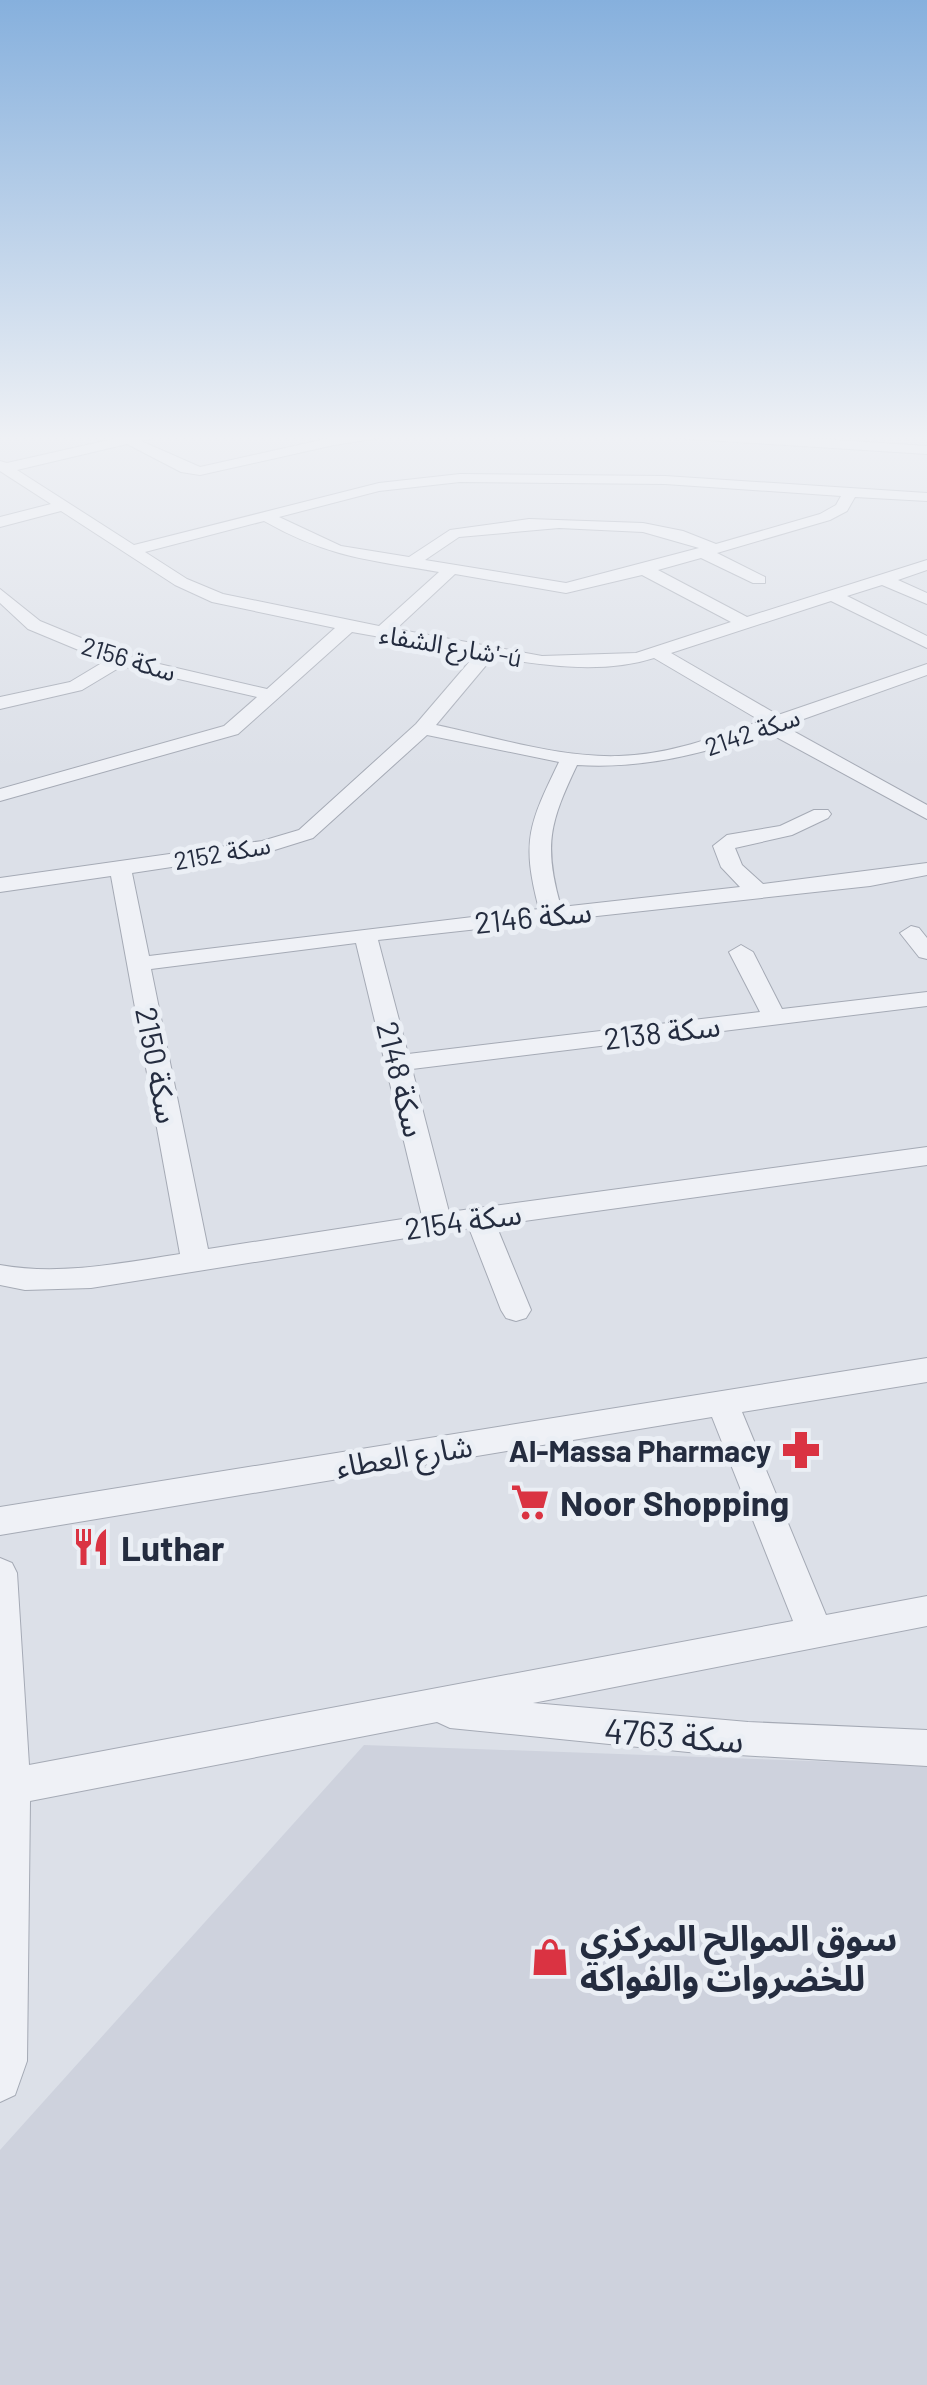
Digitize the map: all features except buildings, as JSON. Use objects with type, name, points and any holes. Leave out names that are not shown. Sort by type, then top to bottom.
[{"type":"street","name":"شارع الشفاء'-ú","points":[[125,545],[182,582],[218,598],[488,652],[591,662],[638,658],[927,564]]},
{"type":"street","points":[[132,550],[151,545]]},
{"type":"street","points":[[321,545],[566,588],[728,545]]},
{"type":"street","points":[[411,563],[433,545]]},
{"type":"street","points":[[699,545],[759,580]]},
{"type":"street","points":[[643,569],[745,623]]},
{"type":"street","points":[[382,632],[450,570]]},
{"type":"street","points":[[883,578],[927,599]]},
{"type":"street","name":"سكة 2156","points":[[0,594],[34,625],[120,660],[270,694]]},
{"type":"street","points":[[832,595],[927,643]]},
{"type":"street","points":[[0,795],[230,730],[348,626]]},
{"type":"street","name":"سكة 2152","points":[[0,885],[264,847],[306,834],[423,728],[488,652]]},
{"type":"street","points":[[656,652],[927,813]]},
{"type":"street","points":[[0,703],[76,686],[120,660]]},
{"type":"street","name":"سكة 2142","points":[[423,728],[570,759],[620,762],[675,754],[927,669]]},
{"type":"street","points":[[898,680],[927,695]]},
{"type":"street","points":[[552,914],[535,857],[536,830],[570,759]]},
{"type":"street","points":[[758,892],[732,868],[724,846],[734,840],[785,831],[821,814]]},
{"type":"street","name":"سكة 2150","points":[[120,868],[196,1262]]},
{"type":"street","name":"سكة 2146","points":[[139,964],[927,869]]},
{"type":"street","points":[[912,932],[927,952]]},
{"type":"street","name":"سكة 2148","points":[[365,935],[438,1223]]},
{"type":"street","points":[[741,952],[775,1018]]},
{"type":"street","name":"سكة 2138","points":[[398,1063],[927,999]]},
{"type":"street","name":"سكة 2154","points":[[0,1275],[25,1280],[91,1278],[438,1223],[927,1156]]},
{"type":"street","points":[[479,1218],[516,1310]]},
{"type":"street","name":"شارع العطاء","points":[[0,1521],[927,1370]]},
{"type":"street","points":[[722,1403],[814,1632]]},
{"type":"street","points":[[0,1572],[6,2061],[0,2080]]},
{"type":"street","points":[[5,1788],[927,1610]]},
{"type":"street","name":"سكة 4763","points":[[422,1708],[586,1727],[829,1745],[927,1748]]},
{"type":"shaded area","name":"سوق الموالح المركزي للخضروات والفواكه","points":[[364,1745],[927,1765],[927,2385],[0,2385],[0,2150]]},
{"type":"place","name":"Al-Massa Pharmacy","points":[[801,1450]]},
{"type":"place","name":"Noor Shopping","points":[[530,1502]]},
{"type":"place","name":"Luthar","points":[[91,1547]]},
{"type":"place","name":"سوق الموالح المركزي للخضروات والفواكه","points":[[550,1957]]}]
